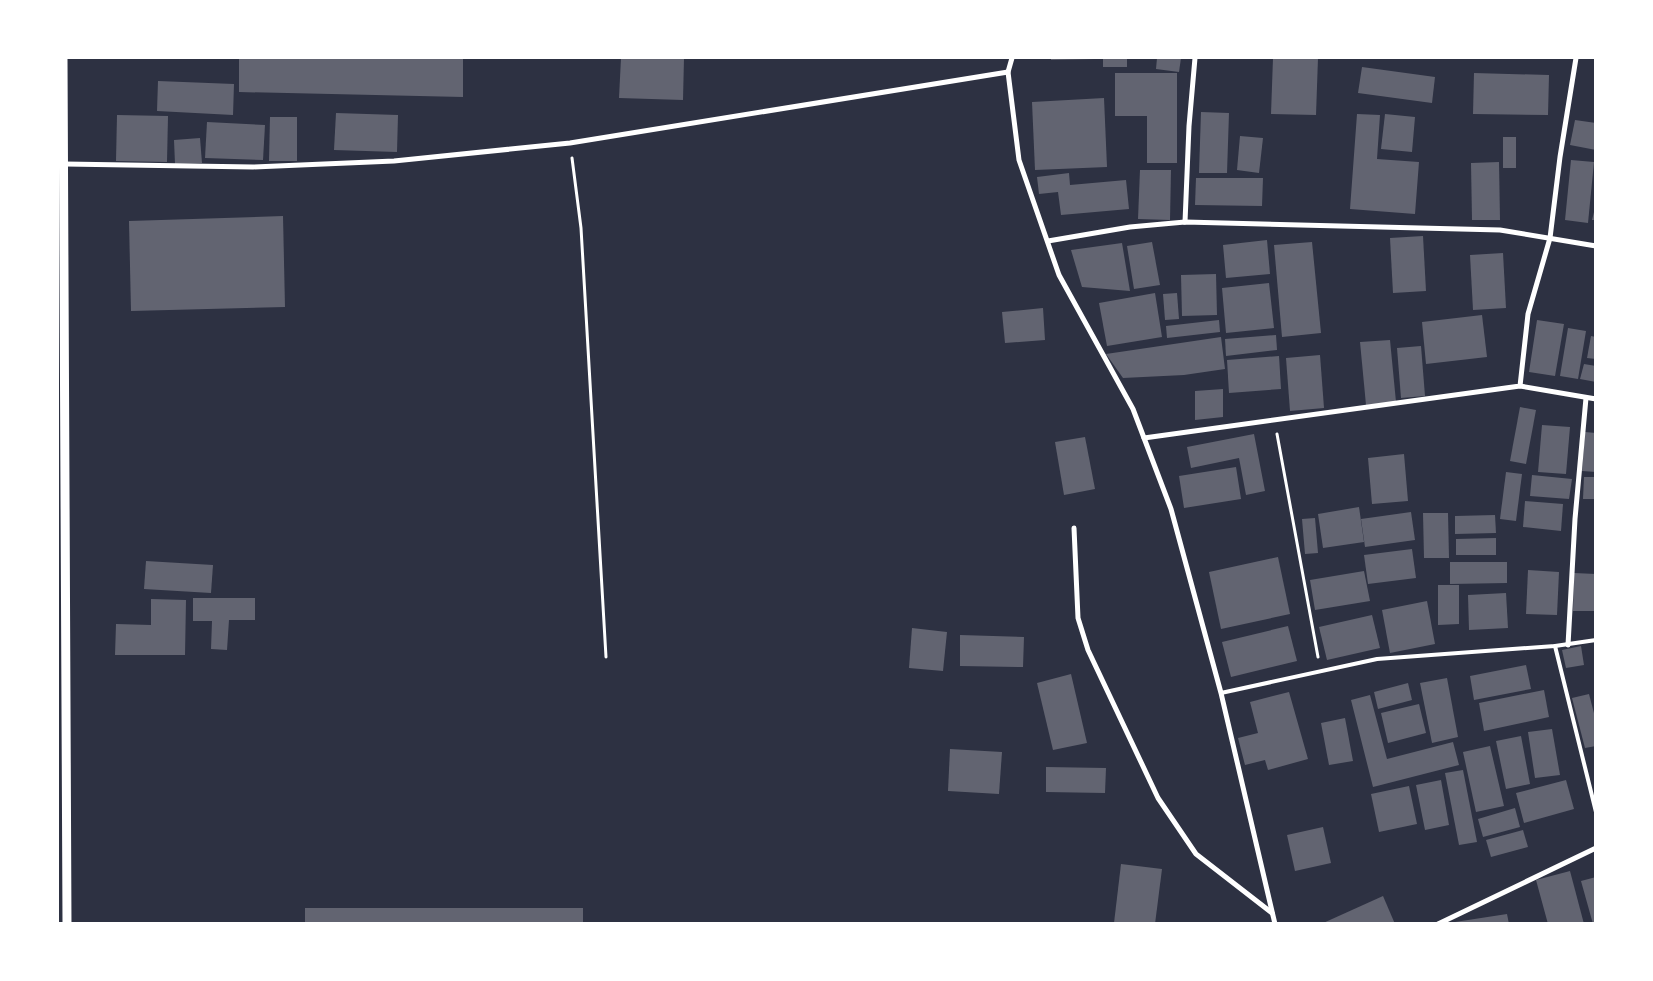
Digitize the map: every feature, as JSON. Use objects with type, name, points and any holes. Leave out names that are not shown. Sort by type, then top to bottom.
[{"type":"street","points":[[63,58],[65,164],[67,924]]},
{"type":"street","points":[[1012,58],[1008,72],[1019,160],[1059,276],[1133,409],[1171,509],[1221,693],[1275,924]]},
{"type":"street","points":[[1185,222],[1189,126],[1195,58]]},
{"type":"street","points":[[1520,386],[1528,314],[1550,238],[1560,157],[1576,58]]},
{"type":"street","points":[[65,164],[253,167],[394,161],[570,143],[1008,72]]},
{"type":"street","points":[[1048,241],[1130,227],[1185,222],[1500,230],[1596,246]]},
{"type":"street","points":[[1144,438],[1520,386],[1596,399]]},
{"type":"street","points":[[1568,644],[1574,520],[1586,398]]},
{"type":"street","points":[[1074,528],[1078,618],[1088,650],[1158,798],[1196,854],[1273,913]]},
{"type":"street","points":[[1438,924],[1596,848]]},
{"type":"lane","points":[[1221,693],[1377,659],[1555,646],[1596,640]]},
{"type":"lane","points":[[1555,646],[1596,812]]},
{"type":"path","points":[[570,143],[581,228],[606,657]]},
{"type":"path","points":[[1275,421],[1320,670]]},
{"type":"building","points":[[239,58],[463,58],[463,97],[239,92]]},
{"type":"building","points":[[621,58],[684,58],[683,100],[619,98]]},
{"type":"building","points":[[1051,58],[1095,58],[1095,59],[1051,60]]},
{"type":"building","points":[[1103,58],[1127,58],[1127,67],[1103,67]]},
{"type":"building","points":[[1157,58],[1181,58],[1179,72],[1156,69]]},
{"type":"building","points":[[1273,58],[1318,58],[1316,115],[1271,114]]},
{"type":"building","points":[[1362,67],[1435,77],[1432,103],[1358,93]]},
{"type":"building","points":[[1115,73],[1177,73],[1177,163],[1147,163],[1147,116],[1115,116]]},
{"type":"building","points":[[1474,73],[1549,75],[1548,115],[1473,114]]},
{"type":"building","points":[[158,81],[234,84],[233,115],[157,111]]},
{"type":"building","points":[[1104,98],[1107,167],[1035,170],[1032,102]]},
{"type":"building","points":[[1201,112],[1229,113],[1227,173],[1199,173]]},
{"type":"building","points":[[336,113],[398,115],[397,152],[334,150]]},
{"type":"building","points":[[1357,114],[1380,115],[1377,159],[1419,162],[1415,214],[1350,209]]},
{"type":"building","points":[[1385,114],[1415,117],[1412,152],[1381,149]]},
{"type":"building","points":[[117,115],[168,116],[167,162],[116,161]]},
{"type":"building","points":[[270,117],[297,117],[297,161],[269,161]]},
{"type":"building","points":[[1575,120],[1596,123],[1596,150],[1570,145]]},
{"type":"building","points":[[207,122],[265,125],[263,160],[205,158]]},
{"type":"building","points":[[1240,136],[1263,138],[1259,173],[1237,170]]},
{"type":"building","points":[[1503,137],[1516,137],[1516,168],[1503,168]]},
{"type":"building","points":[[200,138],[202,163],[175,164],[174,140]]},
{"type":"building","points":[[1571,160],[1594,162],[1588,223],[1565,220]]},
{"type":"building","points":[[1499,162],[1500,220],[1472,220],[1471,163]]},
{"type":"building","points":[[1140,170],[1171,170],[1170,220],[1138,219]]},
{"type":"building","points":[[1069,173],[1070,185],[1126,180],[1129,209],[1061,215],[1058,192],[1039,194],[1037,177]]},
{"type":"building","points":[[1196,178],[1263,178],[1262,206],[1195,205]]},
{"type":"building","points":[[1596,204],[1596,220],[1592,220]]},
{"type":"building","points":[[283,216],[285,307],[131,311],[129,221]]},
{"type":"building","points":[[1423,236],[1426,291],[1393,293],[1390,238]]},
{"type":"building","points":[[1267,240],[1270,274],[1226,278],[1223,245]]},
{"type":"building","points":[[1152,242],[1160,285],[1134,289],[1127,246]]},
{"type":"building","points":[[1312,242],[1321,333],[1282,337],[1274,245]]},
{"type":"building","points":[[1122,243],[1130,291],[1082,287],[1071,250]]},
{"type":"building","points":[[1503,253],[1506,308],[1473,310],[1470,255]]},
{"type":"building","points":[[1216,274],[1217,315],[1182,316],[1181,275]]},
{"type":"building","points":[[1269,283],[1274,328],[1226,333],[1222,288]]},
{"type":"building","points":[[1155,293],[1162,337],[1107,346],[1099,303]]},
{"type":"building","points":[[1177,293],[1179,319],[1165,320],[1163,294]]},
{"type":"building","points":[[1043,308],[1045,340],[1005,343],[1002,312]]},
{"type":"building","points":[[1482,315],[1487,357],[1426,364],[1422,322]]},
{"type":"building","points":[[1219,320],[1220,332],[1167,338],[1166,326]]},
{"type":"building","points":[[1537,320],[1564,324],[1555,376],[1529,372]]},
{"type":"building","points":[[1568,328],[1586,331],[1578,379],[1560,376]]},
{"type":"building","points":[[1276,335],[1277,350],[1226,356],[1225,339]]},
{"type":"building","points":[[1591,336],[1596,337],[1596,359],[1587,358]]},
{"type":"building","points":[[1221,337],[1225,369],[1184,375],[1123,378],[1106,354]]},
{"type":"building","points":[[1390,340],[1396,402],[1366,405],[1360,342]]},
{"type":"building","points":[[1421,346],[1425,396],[1401,398],[1397,348]]},
{"type":"building","points":[[1320,355],[1324,408],[1290,411],[1286,358]]},
{"type":"building","points":[[1279,356],[1281,389],[1229,393],[1227,360]]},
{"type":"building","points":[[1584,364],[1596,366],[1596,382],[1580,379]]},
{"type":"building","points":[[1223,389],[1223,417],[1195,420],[1195,391]]},
{"type":"building","points":[[1520,407],[1536,410],[1526,464],[1510,461]]},
{"type":"building","points":[[1542,425],[1570,427],[1566,474],[1538,472]]},
{"type":"building","points":[[1585,432],[1596,433],[1596,472],[1582,471]]},
{"type":"building","points":[[1254,434],[1265,491],[1246,495],[1239,458],[1191,468],[1187,447]]},
{"type":"building","points":[[1085,437],[1095,489],[1064,495],[1055,442]]},
{"type":"building","points":[[1404,454],[1408,501],[1372,504],[1368,458]]},
{"type":"building","points":[[1236,467],[1241,499],[1184,508],[1179,476]]},
{"type":"building","points":[[1506,472],[1522,474],[1516,521],[1500,519]]},
{"type":"building","points":[[1532,475],[1572,479],[1569,499],[1530,496]]},
{"type":"building","points":[[1584,477],[1596,477],[1596,499],[1583,499]]},
{"type":"building","points":[[1525,501],[1563,504],[1561,531],[1523,527]]},
{"type":"building","points":[[1359,507],[1364,542],[1323,548],[1318,514]]},
{"type":"building","points":[[1411,512],[1415,540],[1365,547],[1361,519]]},
{"type":"building","points":[[1423,513],[1448,513],[1449,558],[1424,558]]},
{"type":"building","points":[[1495,515],[1496,533],[1455,534],[1455,516]]},
{"type":"building","points":[[1315,518],[1318,553],[1305,554],[1302,519]]},
{"type":"building","points":[[1496,538],[1496,555],[1456,555],[1456,539]]},
{"type":"building","points":[[1412,549],[1416,578],[1368,584],[1364,555]]},
{"type":"building","points":[[1278,557],[1290,614],[1221,629],[1209,572]]},
{"type":"building","points":[[146,561],[213,565],[211,593],[144,589]]},
{"type":"building","points":[[1450,562],[1507,562],[1507,583],[1450,584]]},
{"type":"building","points":[[1528,570],[1559,572],[1557,615],[1526,614]]},
{"type":"building","points":[[1364,571],[1370,601],[1315,610],[1310,580]]},
{"type":"building","points":[[1574,573],[1596,574],[1596,611],[1573,611]]},
{"type":"building","points":[[1438,585],[1459,585],[1459,624],[1438,625]]},
{"type":"building","points":[[1506,593],[1508,628],[1469,630],[1468,595]]},
{"type":"building","points":[[193,598],[255,598],[255,620],[229,620],[227,650],[211,649],[212,621],[193,621]]},
{"type":"building","points":[[151,599],[186,600],[185,655],[115,655],[116,624],[151,625]]},
{"type":"building","points":[[1427,601],[1435,644],[1390,653],[1382,610]]},
{"type":"building","points":[[1372,615],[1380,648],[1327,660],[1319,627]]},
{"type":"building","points":[[1288,626],[1297,661],[1231,677],[1222,642]]},
{"type":"building","points":[[912,628],[947,632],[943,671],[909,668]]},
{"type":"building","points":[[960,635],[1024,637],[1023,667],[960,666]]},
{"type":"building","points":[[1581,646],[1584,665],[1566,668],[1562,650]]},
{"type":"building","points":[[1526,665],[1531,689],[1474,700],[1470,676]]},
{"type":"building","points":[[1071,674],[1087,743],[1053,750],[1037,683]]},
{"type":"building","points":[[1447,678],[1458,737],[1432,743],[1420,683]]},
{"type":"building","points":[[1408,683],[1412,700],[1378,709],[1374,692]]},
{"type":"building","points":[[1544,690],[1549,717],[1484,731],[1479,703]]},
{"type":"building","points":[[1289,692],[1308,759],[1268,770],[1265,760],[1245,765],[1238,738],[1258,733],[1250,702]]},
{"type":"building","points":[[1589,694],[1596,721],[1596,746],[1585,748],[1572,698]]},
{"type":"building","points":[[1370,695],[1387,759],[1453,742],[1459,765],[1373,787],[1351,700]]},
{"type":"building","points":[[1419,704],[1426,733],[1388,743],[1381,713]]},
{"type":"building","points":[[1345,718],[1353,761],[1329,765],[1321,723]]},
{"type":"building","points":[[1552,729],[1560,775],[1535,778],[1528,732]]},
{"type":"building","points":[[1521,736],[1530,784],[1506,789],[1496,741]]},
{"type":"building","points":[[1490,746],[1504,806],[1476,812],[1463,752]]},
{"type":"building","points":[[950,749],[1002,752],[999,794],[948,791]]},
{"type":"building","points":[[1046,767],[1106,768],[1105,793],[1046,792]]},
{"type":"building","points":[[1463,770],[1477,842],[1459,845],[1445,773]]},
{"type":"building","points":[[1441,780],[1449,825],[1425,830],[1416,785]]},
{"type":"building","points":[[1566,780],[1574,809],[1524,823],[1516,793]]},
{"type":"building","points":[[1409,786],[1417,824],[1379,832],[1371,794]]},
{"type":"building","points":[[1515,808],[1520,827],[1483,837],[1478,819]]},
{"type":"building","points":[[1323,827],[1331,863],[1295,871],[1287,835]]},
{"type":"building","points":[[1523,830],[1528,847],[1491,857],[1486,840]]},
{"type":"building","points":[[1121,864],[1162,869],[1155,924],[1114,923]]},
{"type":"building","points":[[1570,871],[1584,924],[1548,924],[1536,880]]},
{"type":"building","points":[[1596,877],[1596,924],[1593,924],[1581,881]]},
{"type":"building","points":[[1383,896],[1395,924],[1321,924]]},
{"type":"building","points":[[305,908],[583,908],[583,924],[305,924]]},
{"type":"building","points":[[1507,914],[1509,924],[1455,924],[1455,922]]}]
